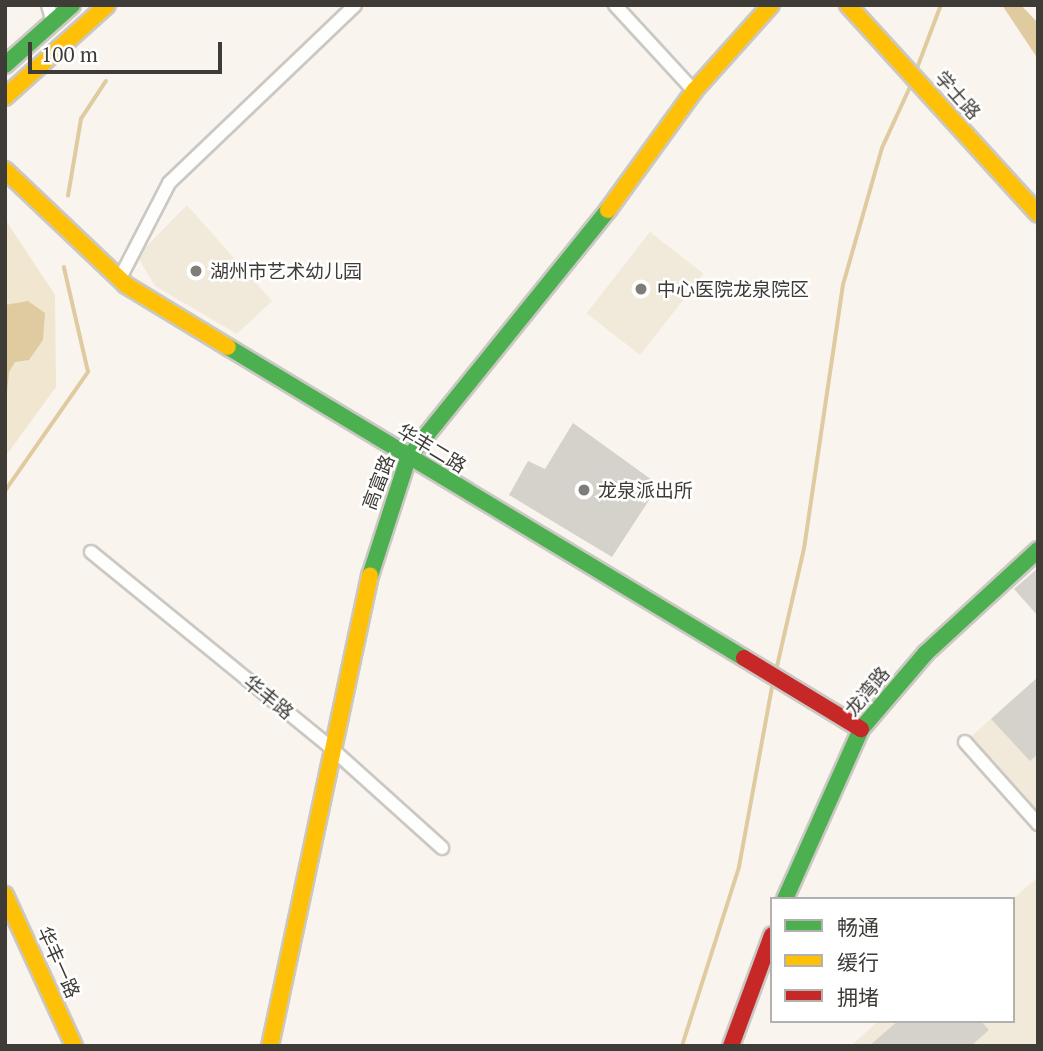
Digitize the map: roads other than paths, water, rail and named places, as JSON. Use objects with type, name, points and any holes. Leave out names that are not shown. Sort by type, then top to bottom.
[{"type":"street","points":[[48,5],[53,22]]},
{"type":"street","points":[[5,65],[72,5]]},
{"type":"street","points":[[5,97],[107,5]]},
{"type":"street","points":[[119,279],[169,183],[355,5]]},
{"type":"street","points":[[615,5],[694,91]]},
{"type":"street","name":"高富路","points":[[270,1046],[330,747],[378,541],[408,458],[598,223],[694,91],[771,5]]},
{"type":"street","name":"学士路","points":[[848,5],[1038,214]]},
{"type":"street","name":"华丰二路","points":[[5,170],[119,279],[408,458],[760,666],[861,729]]},
{"type":"street","name":"龙湾路","points":[[786,897],[861,729],[926,653],[1038,550]]},
{"type":"street","name":"华丰路","points":[[91,552],[330,747],[442,848]]},
{"type":"street","points":[[965,742],[1038,824]]},
{"type":"street","name":"华丰一路","points":[[5,895],[74,1046]]},
{"type":"street","points":[[730,1046],[770,940]]},
{"type":"waterway","points":[[916,71],[941,5]]},
{"type":"waterway","points":[[68,196],[81,119],[106,81]]},
{"type":"waterway","points":[[776,671],[804,549],[843,285],[882,148],[911,85]]},
{"type":"waterway","points":[[5,491],[88,372],[64,268]]},
{"type":"waterway","points":[[682,1046],[739,867],[773,682]]},
{"type":"place","name":"湖州市艺术幼儿园","points":[[196,271]]},
{"type":"place","name":"中心医院龙泉院区","points":[[641,289]]},
{"type":"place","name":"龙泉派出所","points":[[584,490]]}]
